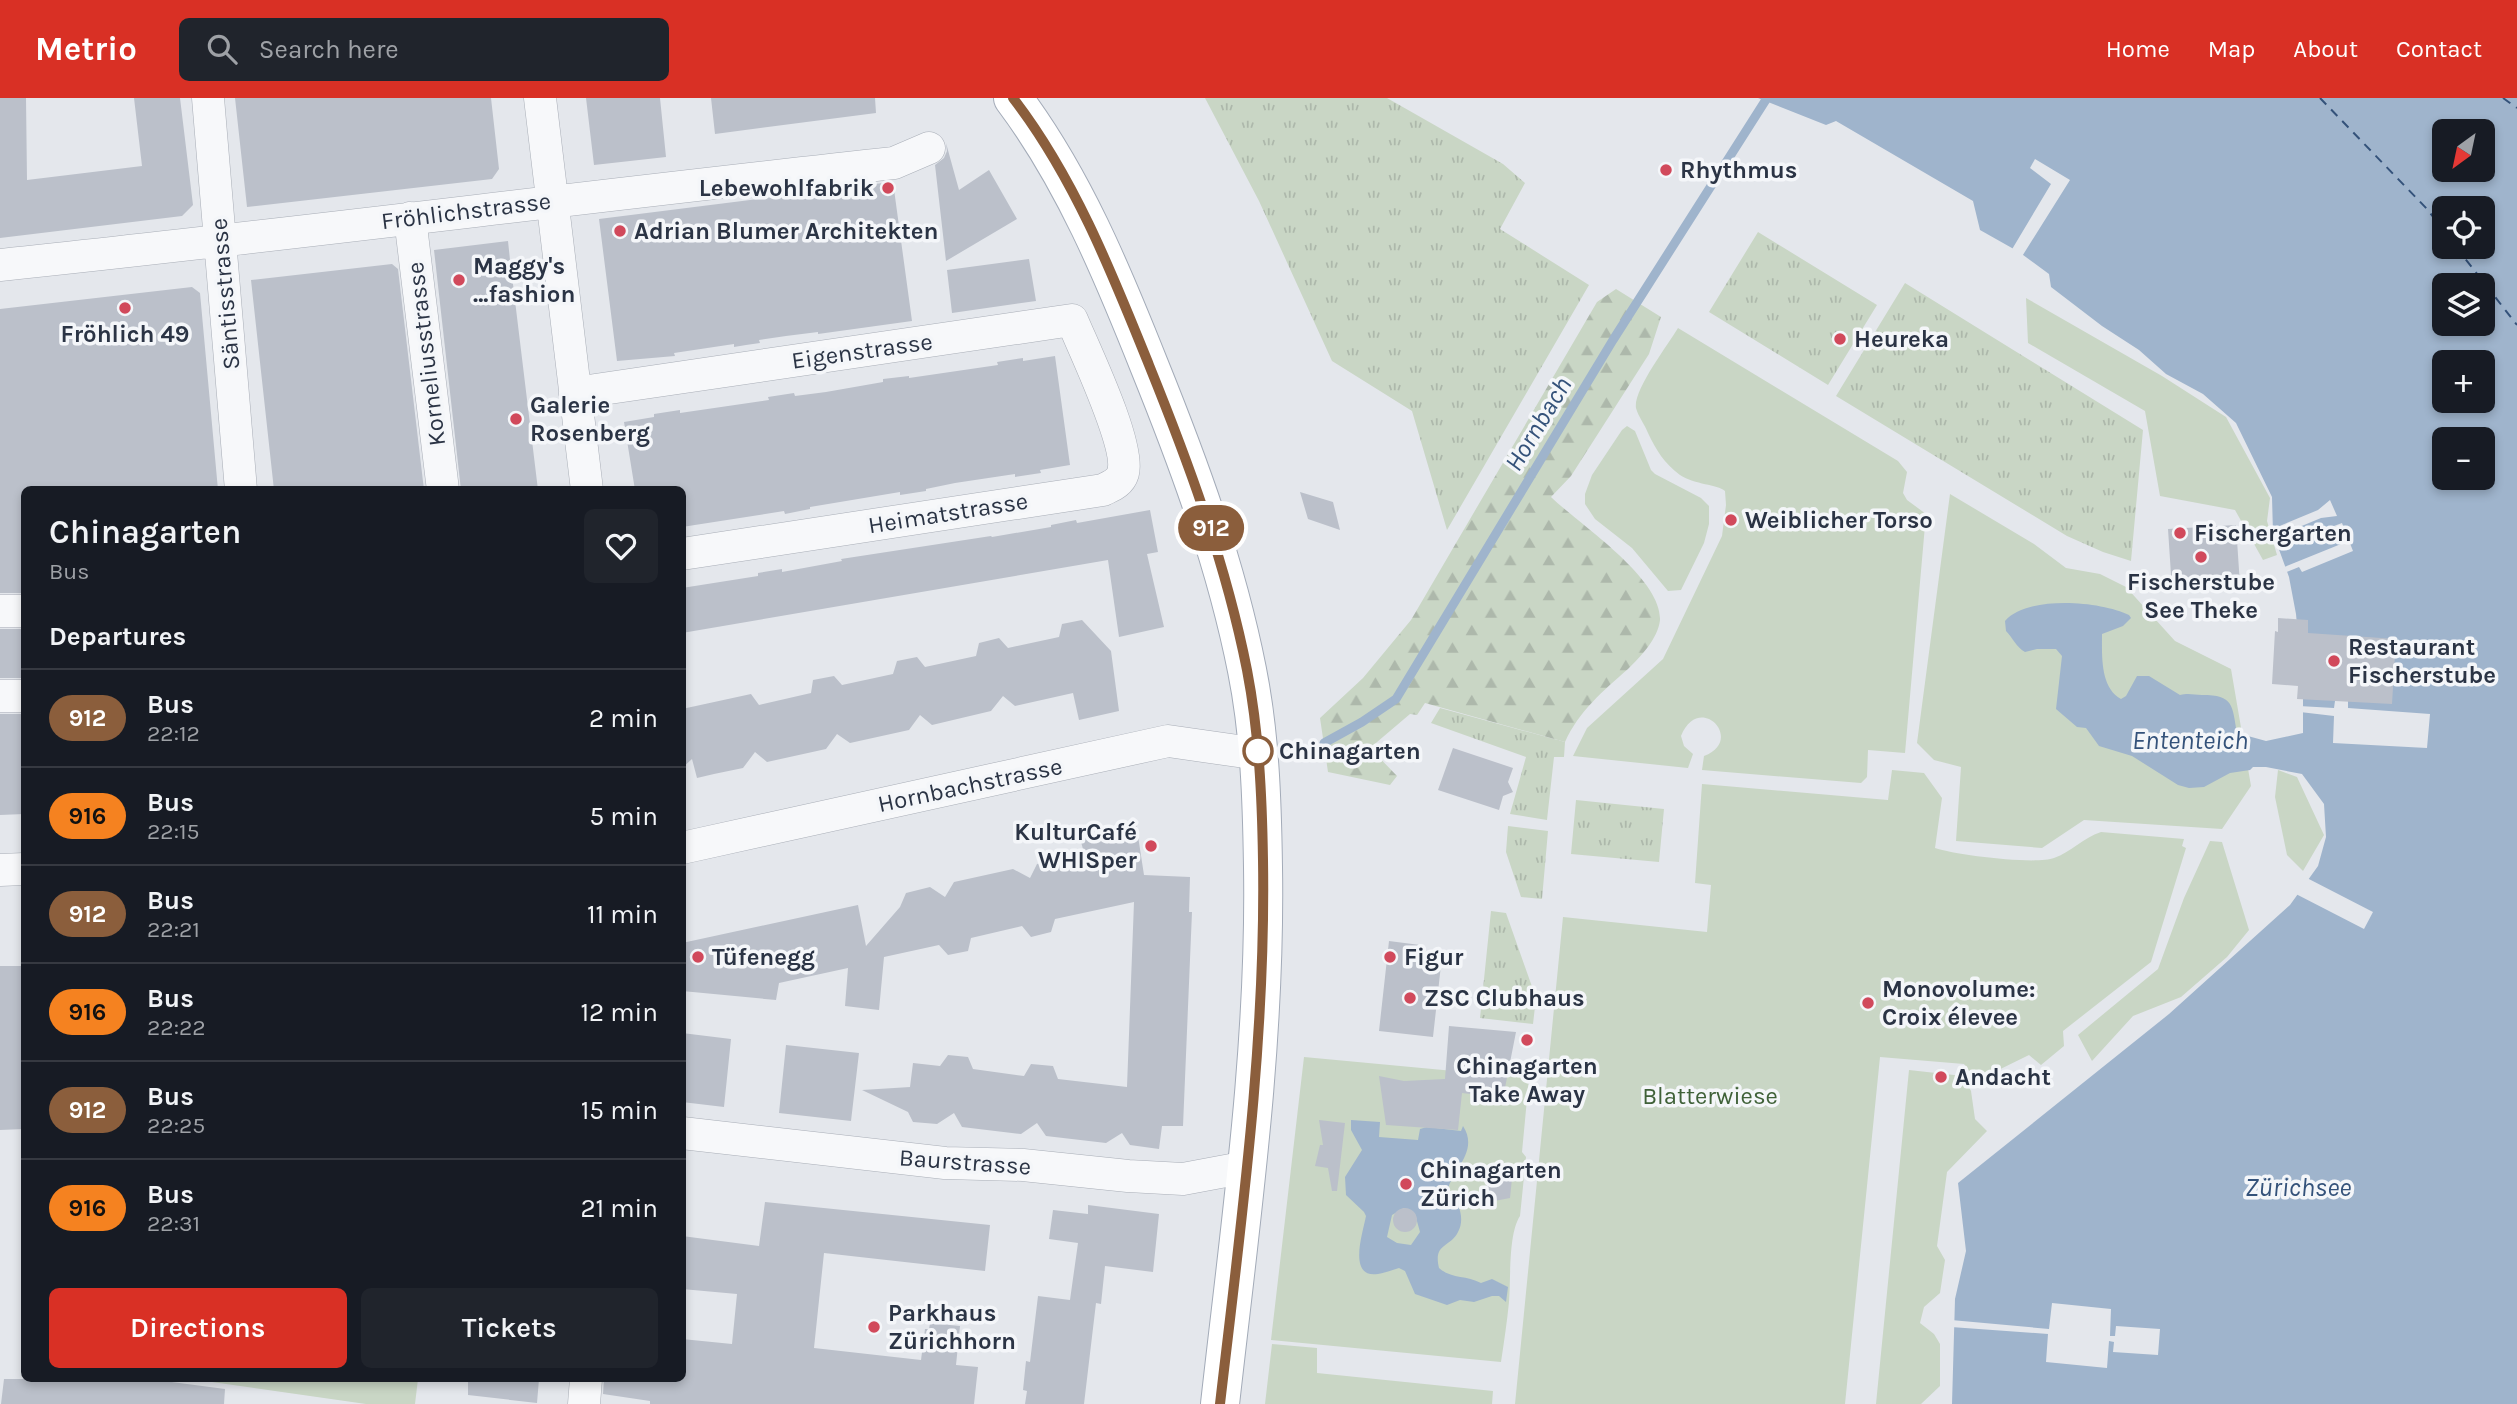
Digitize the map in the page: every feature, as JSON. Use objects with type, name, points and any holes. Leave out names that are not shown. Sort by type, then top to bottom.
[{"type":"main road","points":[[1013,98],[1069,188],[1104,257],[1193,474],[1210,527],[1247,670],[1262,796],[1264,933],[1260,1030],[1220,1404]]},
{"type":"street","name":"Säntisstrasse","points":[[208,98],[242,486]]},
{"type":"street","points":[[540,98],[587,486]]},
{"type":"street","name":"Fröhlichstrasse","points":[[0,265],[222,242],[552,201],[894,163],[929,148]]},
{"type":"street","name":"Korneliusstrasse","points":[[410,218],[443,486]]},
{"type":"street","name":"Eigenstrasse","points":[[575,393],[1072,320],[1102,391]]},
{"type":"street","name":"Heimatstrasse","points":[[686,553],[1103,490],[1116,484],[1123,474],[1124,452],[1102,391]]},
{"type":"street","points":[[0,611],[21,611]]},
{"type":"street","points":[[0,696],[21,696]]},
{"type":"street","name":"Hornbachstrasse","points":[[686,847],[1168,741],[1258,754]]},
{"type":"street","points":[[0,870],[21,869]]},
{"type":"street","name":"Baurstrasse","points":[[686,1133],[945,1163],[1023,1165],[1128,1176],[1183,1179],[1247,1167]]},
{"type":"street","points":[[584,1404],[586,1382]]},
{"type":"green space","points":[[1205,98],[1387,98],[1503,164],[1525,183],[1500,229],[1589,285],[1447,530],[1412,411],[1332,361],[1259,201]]},
{"type":"green space","points":[[1758,232],[1877,305],[1828,385],[1709,312]]},
{"type":"green space","points":[[1905,283],[2143,430],[2131,561],[2067,536],[1836,396]]},
{"type":"green space","points":[[1616,289],[1661,317],[1649,354],[1571,476],[1551,497],[1617,553],[1648,587],[1657,604],[1660,620],[1652,641],[1633,664],[1584,711],[1565,742],[1425,703],[1417,715],[1410,714],[1370,748],[1397,776],[1390,785],[1328,772],[1320,718],[1363,678],[1411,620],[1597,302]]},
{"type":"green space","points":[[2026,298],[2162,376],[2226,417],[2270,498],[2267,521],[2277,555],[2263,560],[2235,510],[2160,496],[2145,411],[2028,343]]},
{"type":"green space","points":[[1678,328],[1898,461],[1907,472],[1903,493],[1907,500],[1926,514],[1905,753],[1868,750],[1867,777],[1861,783],[1702,770],[1704,756],[1716,749],[1721,740],[1715,723],[1707,718],[1698,718],[1689,723],[1681,736],[1684,746],[1693,754],[1688,768],[1573,756],[1587,728],[1663,659],[1722,536],[1725,491],[1686,478],[1674,470],[1657,451],[1636,408],[1645,379]]},
{"type":"green space","points":[[1627,426],[1635,431],[1655,474],[1701,498],[1709,506],[1709,524],[1704,543],[1681,590],[1668,591],[1632,548],[1595,519],[1585,504],[1585,494],[1592,475]]},
{"type":"green space","points":[[1950,494],[2034,544],[2066,568],[2100,574],[2126,587],[2175,641],[2231,669],[2251,786],[2222,829],[2084,820],[2042,848],[1956,841],[1961,767],[1934,760],[1917,743]]},
{"type":"green space","points":[[1440,708],[1565,742],[1564,757],[1554,757],[1547,820],[1510,814],[1526,757],[1431,723]]},
{"type":"green space","name":"Blatterwiese","points":[[1892,770],[1924,773],[1942,798],[1935,848],[1945,851],[1995,858],[2045,860],[2060,855],[2101,832],[2184,839],[2182,846],[2186,848],[2151,962],[2063,1031],[2064,1046],[2041,1065],[2029,1055],[1976,1081],[1964,1064],[1880,1057],[1845,1404],[1515,1404],[1563,917],[1707,932],[1711,885],[1695,883],[1702,784],[1888,800]]},
{"type":"green space","points":[[2278,770],[2297,777],[2324,835],[2303,871],[2287,855],[2275,797]]},
{"type":"green space","points":[[1576,800],[1664,809],[1659,862],[1571,854]]},
{"type":"green space","points":[[1508,826],[1548,831],[1542,899],[1521,897],[1506,852]]},
{"type":"green space","points":[[2210,841],[2222,842],[2249,930],[2227,957],[2181,997],[2133,1016],[2092,1061],[2078,1035],[2158,969],[2184,898]]},
{"type":"green space","points":[[1491,911],[1506,913],[1536,998],[1533,1024],[1480,1018]]},
{"type":"green space","name":"Chinagarten Zürich","points":[[1304,1057],[1529,1078],[1522,1152],[1526,1157],[1520,1216],[1512,1245],[1509,1302],[1501,1362],[1271,1340]]},
{"type":"green space","points":[[1909,1070],[1963,1076],[1971,1091],[1975,1119],[1987,1131],[1947,1172],[1937,1246],[1945,1260],[1940,1293],[1924,1307],[1920,1323],[1934,1334],[1940,1344],[1940,1386],[1921,1404],[1876,1404]]},
{"type":"green space","points":[[1272,1344],[1317,1348],[1317,1373],[1493,1391],[1492,1404],[1265,1404]]},
{"type":"green space","points":[[212,1382],[418,1382],[415,1404],[366,1404]]},
{"type":"water","name":"Zürichsee","points":[[1758,98],[2517,98],[2517,1404],[1952,1404],[1955,1299],[1966,1251],[1958,1183],[2169,1014],[2290,905],[2318,866],[2326,837],[2324,804],[2302,774],[2266,767],[2253,767],[2250,770],[2230,773],[2204,787],[2189,788],[2178,785],[2132,756],[2099,746],[2086,728],[2077,727],[2056,709],[2062,656],[2056,649],[2025,652],[2006,631],[2005,621],[2030,607],[2083,604],[2116,610],[2131,618],[2123,626],[2102,634],[2102,661],[2106,679],[2114,694],[2121,699],[2126,696],[2137,676],[2149,676],[2180,695],[2212,695],[2226,700],[2232,709],[2237,733],[2266,741],[2303,733],[2303,689],[2296,614],[2289,577],[2273,533],[2272,497],[2236,423],[2203,394],[2166,374],[2139,350],[2051,287],[2049,274],[2019,252],[1980,230],[1973,201],[1836,121],[1826,125]]},
{"type":"water","points":[[1351,1120],[1380,1122],[1379,1137],[1418,1140],[1420,1129],[1427,1127],[1461,1131],[1463,1126],[1468,1144],[1466,1153],[1447,1193],[1458,1205],[1461,1222],[1455,1237],[1438,1254],[1439,1268],[1449,1274],[1481,1283],[1492,1279],[1508,1287],[1506,1302],[1499,1296],[1492,1296],[1474,1302],[1460,1300],[1447,1305],[1415,1294],[1405,1271],[1399,1268],[1378,1274],[1368,1274],[1363,1269],[1359,1253],[1366,1216],[1346,1195],[1345,1177],[1362,1150],[1351,1130]],"holes":[[[1404,1208],[1415,1214],[1420,1232],[1411,1245],[1397,1243],[1387,1237],[1392,1215]]]},
{"type":"pier","points":[[2035,159],[2070,180],[2021,258],[2011,251],[2051,184],[2030,168]]},
{"type":"pier","points":[[2330,500],[2337,516],[2321,518],[2273,538],[2270,530],[2318,510]]},
{"type":"pier","points":[[2342,523],[2353,551],[2302,572],[2299,567],[2284,573],[2282,568],[2341,544],[2334,526]]},
{"type":"pier","points":[[2335,701],[2348,701],[2348,708],[2430,714],[2427,748],[2333,743],[2334,716],[2300,712],[2299,706],[2334,708]]},
{"type":"pier","points":[[2305,877],[2373,912],[2364,929],[2294,893]]},
{"type":"pier","points":[[2052,1303],[2111,1309],[2110,1336],[2115,1336],[2116,1326],[2160,1329],[2158,1355],[2113,1352],[2114,1342],[2109,1341],[2107,1368],[2046,1362],[2048,1334],[1951,1327],[1951,1320],[2049,1329]]},
{"type":"building","points":[[0,98],[26,98],[27,180],[142,166],[134,98],[180,98],[193,205],[182,216],[0,238]]},
{"type":"building","points":[[235,98],[491,98],[499,169],[492,179],[247,207]]},
{"type":"building","points":[[586,98],[660,98],[666,157],[594,165]]},
{"type":"building","points":[[711,98],[875,98],[876,113],[715,134]]},
{"type":"building","points":[[946,143],[959,190],[989,170],[1017,219],[946,261],[935,165],[944,158]]},
{"type":"building","points":[[893,182],[912,321],[786,336],[734,347],[734,344],[674,353],[675,356],[617,361],[599,219]]},
{"type":"building","points":[[508,241],[510,260],[520,266],[512,276],[538,486],[461,486],[434,250]]},
{"type":"building","points":[[1029,259],[1036,301],[952,313],[947,270]]},
{"type":"building","points":[[392,264],[398,269],[424,486],[274,486],[251,280]]},
{"type":"building","points":[[192,287],[200,293],[218,486],[21,486],[21,593],[0,593],[0,309]]},
{"type":"building","points":[[1055,356],[1070,465],[1040,470],[1041,473],[955,483],[926,491],[900,495],[900,492],[810,507],[785,514],[784,511],[686,526],[686,486],[634,486],[624,422],[680,410],[680,413],[769,400],[768,397],[794,393],[795,396],[826,392],[883,382],[883,379],[909,378],[998,365],[997,362],[1023,358],[1023,361]]},
{"type":"building","points":[[1300,492],[1333,502],[1340,530],[1308,519]]},
{"type":"building","points":[[1150,510],[1158,552],[1147,554],[1164,627],[1119,637],[1108,560],[686,632],[686,587],[758,576],[758,573],[782,569],[782,572],[842,561],[841,559],[1051,527],[1076,520],[1077,523]]},
{"type":"building","points":[[2236,525],[2240,585],[2172,590],[2168,529]]},
{"type":"building","name":"Restaurant Fischerstube","points":[[2278,618],[2308,620],[2308,633],[2396,639],[2392,704],[2297,699],[2298,686],[2272,684]]},
{"type":"building","points":[[1082,620],[1111,651],[1119,711],[1079,720],[1073,693],[1015,706],[1003,696],[991,711],[932,725],[920,715],[909,730],[850,743],[837,734],[826,749],[767,762],[755,752],[743,768],[697,778],[692,759],[686,764],[686,708],[751,694],[759,705],[811,693],[813,680],[834,676],[842,685],[893,674],[897,661],[917,657],[925,667],[976,656],[979,643],[999,638],[1008,648],[1059,637],[1062,624]]},
{"type":"building","points":[[0,629],[21,629],[21,678],[0,678]]},
{"type":"building","points":[[0,714],[21,714],[21,814],[0,815]]},
{"type":"building","points":[[1453,748],[1513,768],[1508,782],[1513,792],[1503,796],[1499,810],[1438,790]]},
{"type":"building","points":[[1136,823],[1144,875],[1190,877],[1189,912],[1192,912],[1183,1126],[1162,1126],[1159,1149],[1130,1145],[1122,1133],[1106,1143],[1046,1136],[1037,1123],[1021,1134],[962,1127],[954,1113],[937,1124],[913,1122],[908,1112],[862,1090],[910,1087],[913,1063],[940,1066],[948,1055],[968,1057],[973,1069],[1024,1076],[1031,1064],[1053,1066],[1058,1079],[1127,1087],[1134,902],[1055,919],[1051,932],[1031,937],[1022,926],[971,938],[968,951],[948,955],[939,945],[884,957],[879,1010],[845,1006],[848,968],[779,983],[776,1000],[686,991],[686,942],[858,905],[866,946],[900,907],[906,893],[930,887],[945,897],[954,882],[1013,869],[1030,878],[1037,864],[1084,853],[1080,838]]},
{"type":"building","name":"ZSC Clubhaus","points":[[1389,941],[1420,945],[1418,962],[1441,965],[1433,1037],[1379,1031]]},
{"type":"building","points":[[0,966],[21,966],[21,1129],[0,1130]]},
{"type":"building","points":[[1449,1026],[1516,1032],[1503,1098],[1462,1093],[1458,1130],[1386,1125],[1379,1076],[1404,1081],[1445,1079]]},
{"type":"building","points":[[686,1033],[731,1039],[724,1107],[686,1102]]},
{"type":"building","points":[[786,1045],[859,1053],[851,1121],[779,1113]]},
{"type":"building","points":[[1319,1120],[1345,1123],[1337,1191],[1332,1191],[1328,1168],[1315,1166],[1320,1145],[1323,1145]]},
{"type":"building","points":[[1488,1165],[1513,1169],[1510,1198],[1484,1203]]},
{"type":"building","points":[[765,1202],[990,1225],[985,1271],[824,1253],[814,1348],[921,1360],[925,1329],[929,1329],[930,1323],[960,1326],[956,1365],[978,1367],[974,1404],[650,1404],[650,1401],[603,1394],[604,1382],[686,1382],[686,1339],[732,1344],[737,1294],[686,1289],[686,1237],[759,1246]]},
{"type":"building","points":[[1088,1205],[1159,1214],[1153,1272],[1105,1266],[1101,1304],[1096,1303],[1084,1404],[1025,1404],[1027,1391],[1023,1390],[1026,1361],[1030,1362],[1038,1296],[1070,1300],[1078,1243],[1049,1239],[1053,1210],[1088,1214]]},
{"type":"building","points":[[1405,1208],[1414,1211],[1417,1220],[1414,1229],[1405,1232],[1396,1229],[1393,1220],[1396,1211]]},
{"type":"building","points":[[4,1379],[21,1379],[21,1382],[172,1382],[225,1389],[224,1404],[1,1404]]},
{"type":"building","points":[[468,1382],[539,1382],[537,1403],[468,1395]]},
{"type":"waterway","name":"Hornbach","points":[[1324,743],[1396,699],[1613,340],[1767,98]]},
{"type":"ferry route","points":[[2320,98],[2432,215]]},
{"type":"ferry route","points":[[2503,98],[2517,108]]},
{"type":"ferry route","points":[[2465,259],[2517,325]]},
{"type":"bus line","name":"912","points":[[1013,98],[1069,188],[1119,289],[1193,474],[1210,527],[1247,670],[1262,796],[1264,933],[1260,1030],[1220,1404]]},
{"type":"place","name":"Rhythmus","points":[[1666,170]]},
{"type":"place","name":"Lebewohlfabrik","points":[[888,188]]},
{"type":"place","name":"Adrian Blumer Architekten","points":[[620,231]]},
{"type":"place","name":"Maggy's ...fashion","points":[[459,280]]},
{"type":"place","name":"Fröhlich 49","points":[[125,308]]},
{"type":"place","name":"Heureka","points":[[1840,339]]},
{"type":"place","name":"Galerie Rosenberg","points":[[516,419]]},
{"type":"place","name":"Weiblicher Torso","points":[[1731,520]]},
{"type":"place","name":"Fischergarten","points":[[2180,533]]},
{"type":"place","name":"Fischerstube See Theke","points":[[2201,557]]},
{"type":"place","name":"Restaurant Fischerstube","points":[[2334,661]]},
{"type":"place","name":"Chinagarten","points":[[1258,751]]},
{"type":"place","name":"KulturCafé WHISper","points":[[1151,846]]},
{"type":"place","name":"Tüfenegg","points":[[698,957]]},
{"type":"place","name":"Figur","points":[[1390,957]]},
{"type":"place","name":"ZSC Clubhaus","points":[[1410,998]]},
{"type":"place","name":"Monovolume: Croix élevee","points":[[1868,1003]]},
{"type":"place","name":"Chinagarten Take Away","points":[[1527,1040]]},
{"type":"place","name":"Andacht","points":[[1941,1077]]},
{"type":"place","name":"Chinagarten Zürich","points":[[1406,1184]]},
{"type":"place","name":"Parkhaus Zürichhorn","points":[[874,1327]]},
{"type":"water label","name":"Ententeich","points":[[2190,740]]}]
